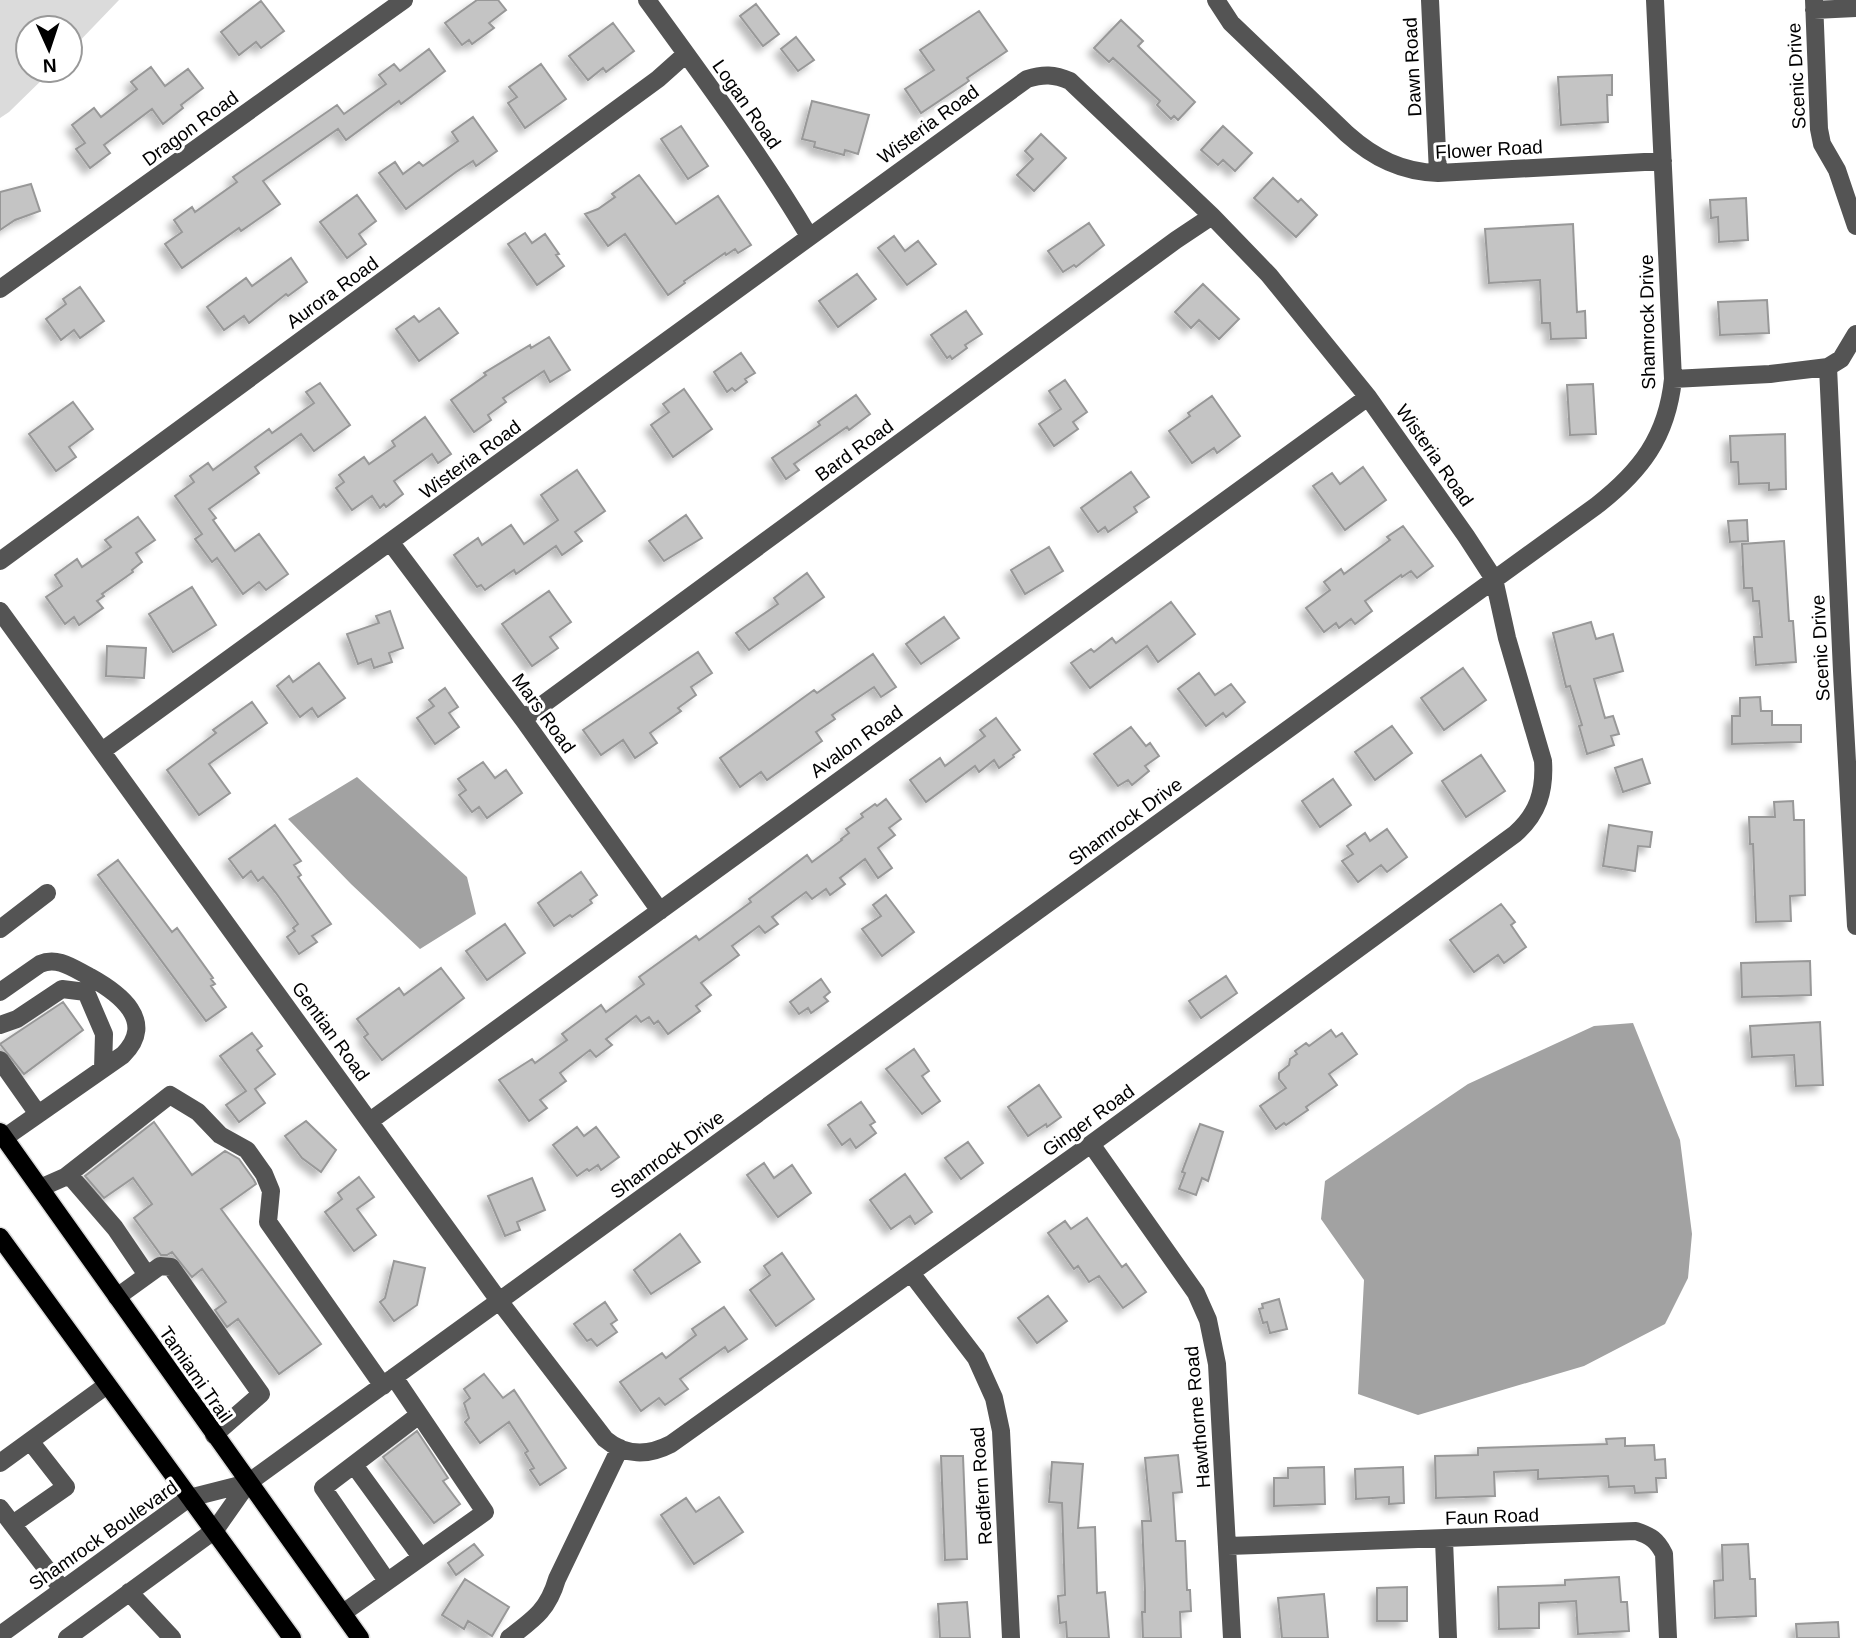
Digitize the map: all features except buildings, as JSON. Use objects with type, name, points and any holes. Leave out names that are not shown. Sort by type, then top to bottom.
[{"type":"main road","name":"Tamiami Trail","points":[[2,1135],[360,1638]]},
{"type":"main road","points":[[0,1237],[292,1638]]},
{"type":"street","name":"Dragon Road","points":[[0,289],[404,0]]},
{"type":"street","name":"Logan Road","points":[[647,0],[784,194],[809,236]]},
{"type":"street","name":"Flower Road","points":[[1216,0],[1231,23],[1362,147],[1400,168],[1417,173],[1438,173],[1662,161]]},
{"type":"street","name":"Dawn Road","points":[[1430,0],[1438,173]]},
{"type":"street","name":"Shamrock Drive","points":[[248,1483],[1596,506],[1629,479],[1660,433],[1667,415],[1672,379],[1655,0]]},
{"type":"street","points":[[1814,5],[1856,8]]},
{"type":"street","name":"Scenic Drive","points":[[1814,5],[1819,129],[1822,144],[1837,170],[1856,226]]},
{"type":"street","name":"Aurora Road","points":[[0,561],[658,79],[686,54]]},
{"type":"street","name":"Wisteria Road","points":[[102,751],[1027,79],[1042,75],[1059,76],[1070,81],[1212,216],[1269,275],[1368,397],[1494,579],[1507,638],[1543,761],[1544,778],[1540,800]]},
{"type":"street","name":"Bard Road","points":[[523,719],[1153,256],[1212,216]]},
{"type":"street","points":[[1672,379],[1828,368],[1840,359],[1856,334]]},
{"type":"street","name":"Scenic Drive","points":[[1828,368],[1856,926]]},
{"type":"street","name":"Avalon Road","points":[[370,1121],[1368,397]]},
{"type":"street","name":"Mars Road","points":[[391,543],[523,719],[660,911]]},
{"type":"street","name":"Gentian Road","points":[[0,611],[500,1301],[605,1439],[620,1448]]},
{"type":"street","name":"Ginger Road","points":[[620,1448],[627,1452],[644,1453],[671,1444],[1091,1144],[1516,834],[1526,824],[1540,800]]},
{"type":"street","points":[[0,929],[47,893]]},
{"type":"street","points":[[0,992],[40,964],[52,961],[65,964],[119,995],[133,1013],[134,1041],[123,1055],[38,1114],[2,1135]]},
{"type":"street","points":[[0,1025],[17,1019],[62,989],[86,992],[104,1034],[103,1069]]},
{"type":"street","points":[[0,1060],[38,1114]]},
{"type":"street","points":[[40,1188],[65,1177],[170,1095],[198,1112],[220,1135],[247,1150],[264,1174],[271,1191],[268,1223],[389,1381],[419,1415],[485,1512],[342,1613]]},
{"type":"street","name":"Hawthorne Road","points":[[1091,1144],[1196,1293],[1208,1320],[1217,1364],[1232,1638]]},
{"type":"street","points":[[65,1177],[71,1177],[91,1199],[115,1228],[147,1275]]},
{"type":"street","points":[[117,1297],[160,1266],[171,1267],[261,1394],[214,1435]]},
{"type":"street","name":"Redfern Road","points":[[911,1273],[976,1358],[994,1398],[1001,1431],[1012,1638]]},
{"type":"street","points":[[0,1463],[107,1385]]},
{"type":"street","points":[[387,1581],[323,1489],[419,1415]]},
{"type":"street","points":[[13,1524],[66,1487],[30,1441]]},
{"type":"street","points":[[509,1638],[531,1621],[550,1600],[557,1579],[620,1448]]},
{"type":"street","points":[[354,1465],[421,1557]]},
{"type":"street","points":[[67,1638],[215,1530],[248,1483]]},
{"type":"street","name":"Shamrock Boulevard","points":[[0,1635],[188,1498],[248,1483]]},
{"type":"street","points":[[0,1508],[62,1589]]},
{"type":"street","name":"Faun Road","points":[[1228,1546],[1636,1531],[1650,1535],[1658,1542],[1664,1554],[1668,1638]]},
{"type":"street","points":[[1444,1540],[1448,1638]]},
{"type":"street","points":[[129,1592],[172,1638]]},
{"type":"shaded area","points":[[0,0],[119,0],[84,36],[84,14],[14,14],[14,84],[38,84],[0,118]]},
{"type":"shaded area","points":[[357,777],[467,877],[476,914],[420,949],[351,884],[288,819]]},
{"type":"shaded area","points":[[1633,1023],[1680,1140],[1692,1234],[1688,1278],[1665,1324],[1584,1366],[1418,1415],[1358,1394],[1364,1280],[1321,1219],[1325,1181],[1468,1084],[1594,1026]]}]
